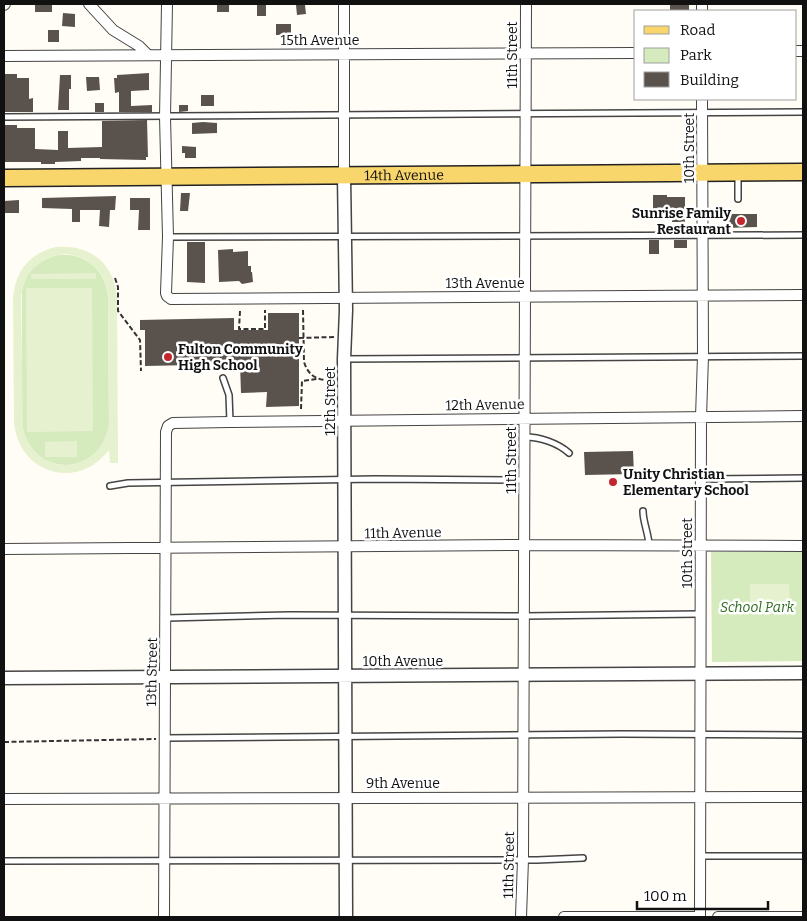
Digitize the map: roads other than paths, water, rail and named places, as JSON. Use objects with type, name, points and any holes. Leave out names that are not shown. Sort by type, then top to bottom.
[{"type":"main road","name":"14th Avenue","points":[[4,178],[803,172]]},
{"type":"street","points":[[89,4],[113,30],[139,46],[148,55]]},
{"type":"street","points":[[167,4],[165,117],[168,237]]},
{"type":"street","name":"12th Street","points":[[344,4],[346,917]]},
{"type":"street","name":"11th Street","points":[[521,917],[524,736],[526,4]]},
{"type":"street","name":"15th Avenue","points":[[4,56],[634,53]]},
{"type":"street","name":"10th Street","points":[[700,917],[701,417],[703,356],[702,100]]},
{"type":"street","name":"13th Avenue","points":[[168,237],[167,296],[171,299],[803,295]]},
{"type":"street","name":"12th Avenue","points":[[168,426],[173,423],[345,420],[803,416]]},
{"type":"street","name":"13th Street","points":[[164,917],[167,618],[166,432],[168,426]]},
{"type":"street","name":"11th Avenue","points":[[4,549],[344,548],[524,545],[803,546]]},
{"type":"street","name":"10th Avenue","points":[[4,678],[803,673]]},
{"type":"street","name":"9th Avenue","points":[[4,799],[523,796],[803,797]]},
{"type":"street","points":[[564,917],[696,917]]},
{"type":"street","points":[[718,917],[803,917]]},
{"type":"lane","points":[[4,117],[803,112]]},
{"type":"lane","points":[[738,173],[738,199]]},
{"type":"lane","points":[[168,237],[803,235]]},
{"type":"lane","points":[[344,359],[803,356]]},
{"type":"lane","points":[[223,378],[230,395],[230,422]]},
{"type":"lane","points":[[524,437],[533,437],[560,446],[569,453]]},
{"type":"lane","points":[[702,479],[803,478]]},
{"type":"lane","points":[[110,486],[128,483],[375,479],[524,480]]},
{"type":"lane","points":[[643,511],[643,520],[649,538],[649,546]]},
{"type":"lane","points":[[167,618],[701,614]]},
{"type":"lane","points":[[166,738],[803,735]]},
{"type":"lane","points":[[701,856],[803,856]]},
{"type":"lane","points":[[4,861],[165,862],[537,860],[583,858]]},
{"type":"place","name":"Sunrise Family Restaurant","points":[[741,221]]},
{"type":"place","name":"Fulton Community High School","points":[[168,357]]},
{"type":"place","name":"Unity Christian Elementary School","points":[[613,482]]},
{"type":"park label","name":"School Park","points":[[757,607]]}]
